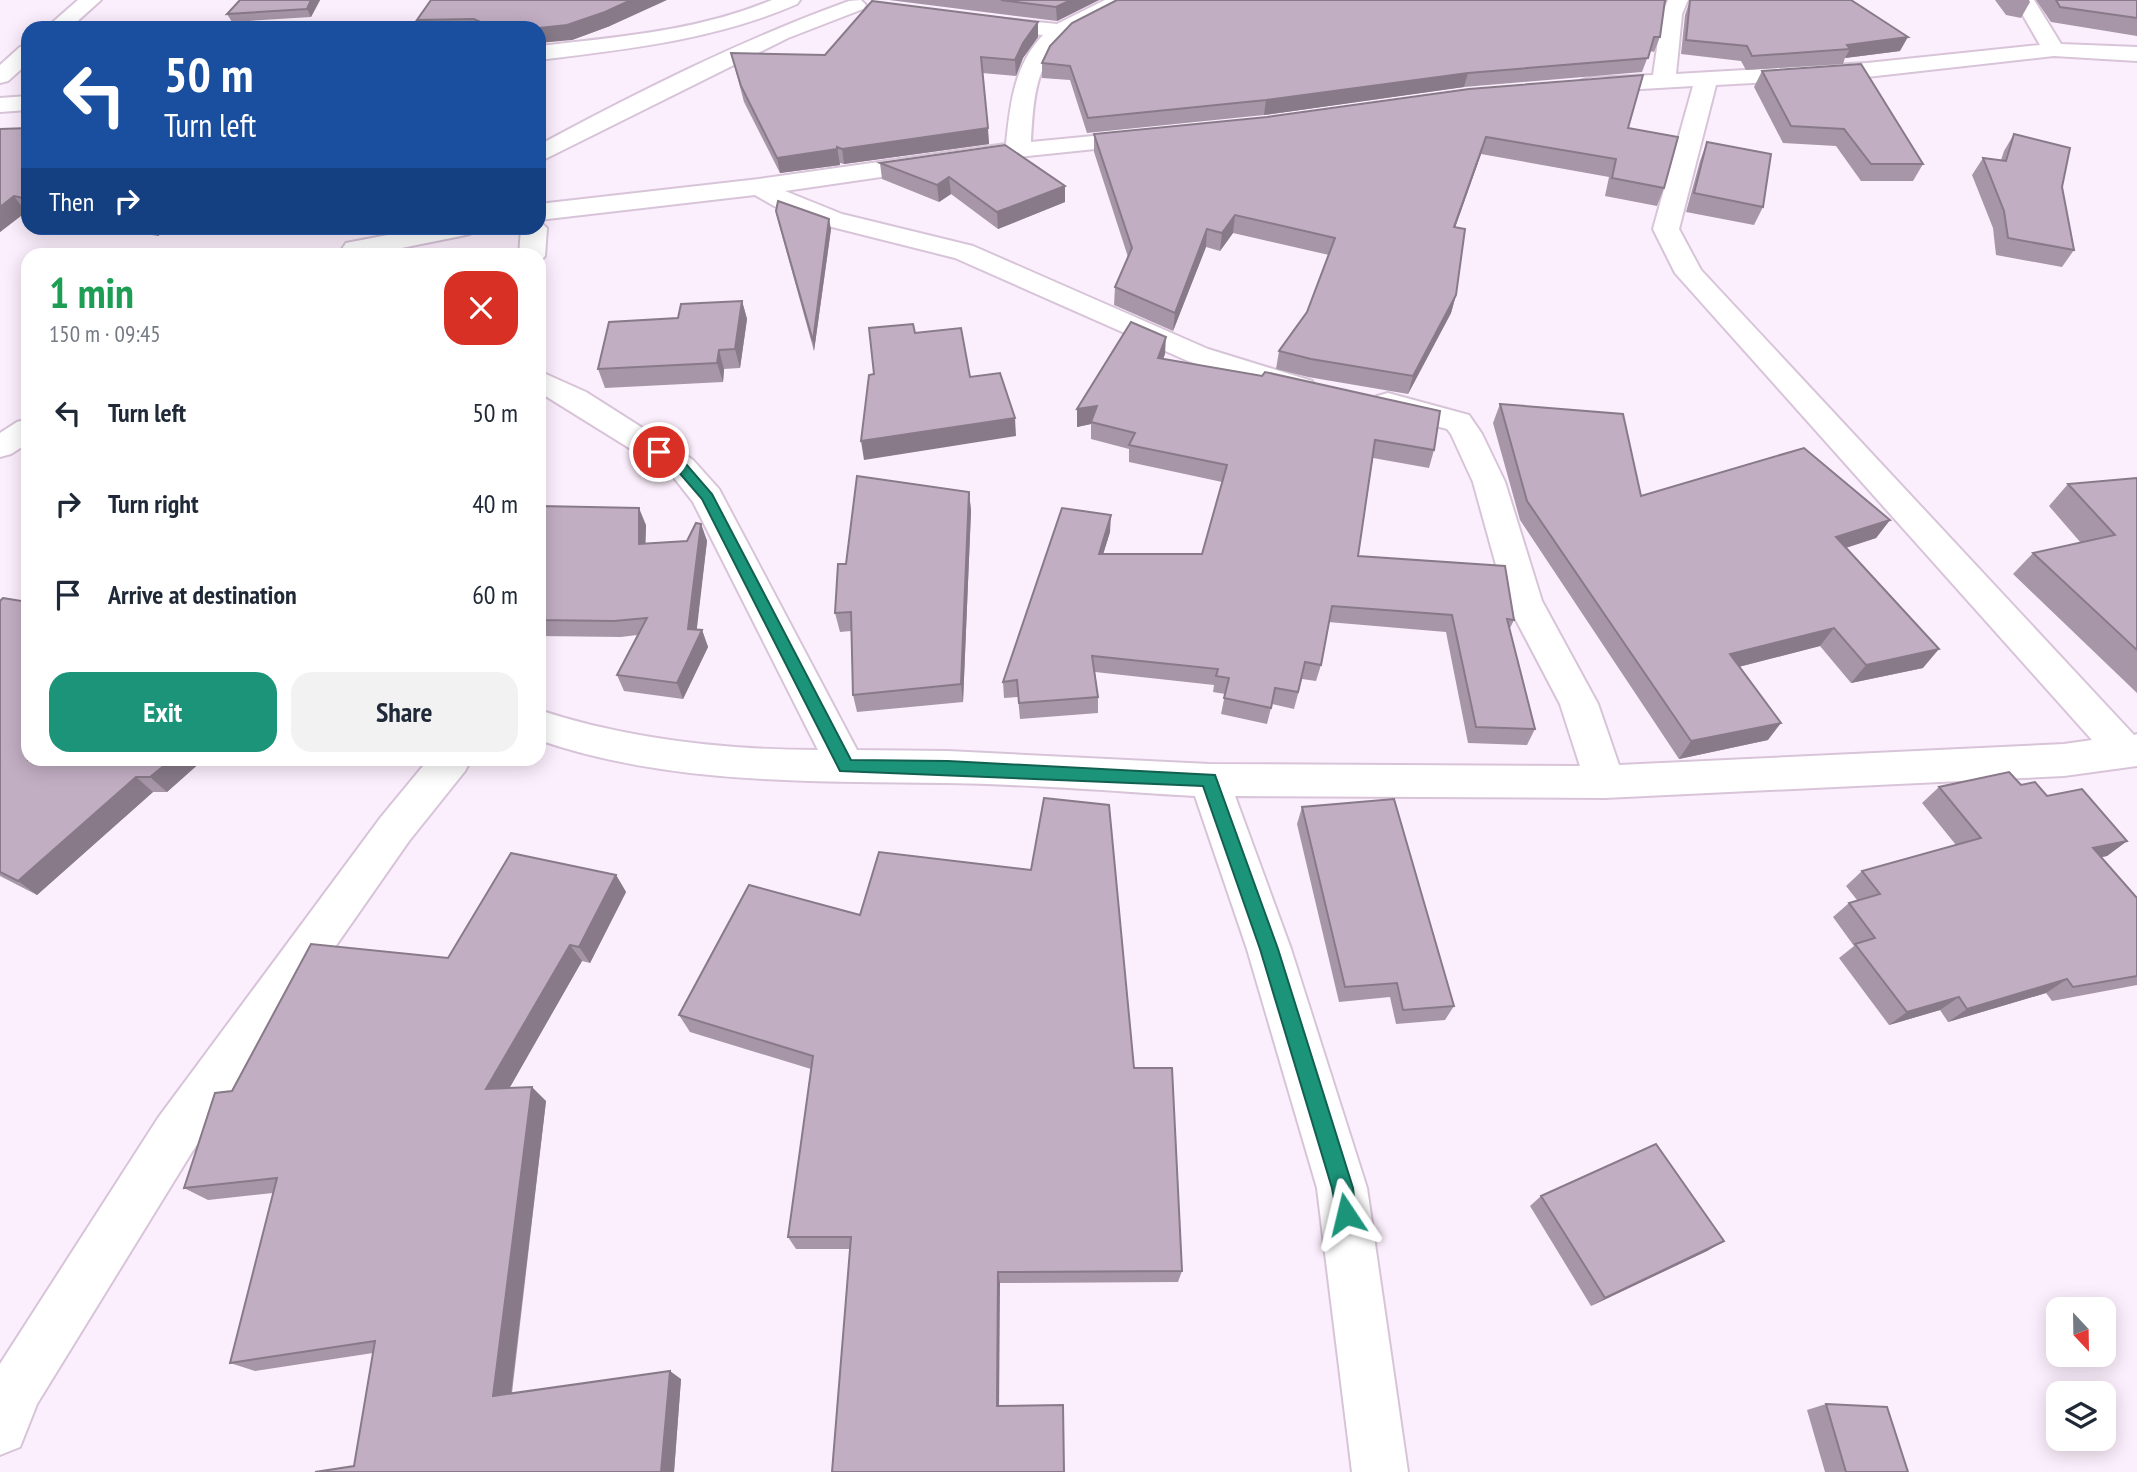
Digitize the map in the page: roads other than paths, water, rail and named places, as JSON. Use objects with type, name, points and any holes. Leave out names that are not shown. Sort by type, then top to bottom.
[{"type":"street","points":[[66,21],[91,0]]},
{"type":"street","points":[[546,52],[691,32],[763,13],[790,0]]},
{"type":"street","points":[[831,0],[882,9]]},
{"type":"street","points":[[1018,150],[1022,109],[1032,64],[1042,46],[1061,32],[1119,0]]},
{"type":"street","points":[[1664,80],[1672,14],[1678,0]]},
{"type":"street","points":[[2024,0],[2054,50]]},
{"type":"street","points":[[546,151],[617,113],[780,33],[856,5]]},
{"type":"street","points":[[967,21],[1061,32]]},
{"type":"street","points":[[1571,87],[1867,70],[2054,50],[2137,54]]},
{"type":"street","points":[[0,76],[21,58]]},
{"type":"street","points":[[1706,81],[1666,229],[1689,273],[2131,750]]},
{"type":"street","points":[[0,105],[21,104]]},
{"type":"street","points":[[546,211],[760,187],[1018,150],[1163,136]]},
{"type":"street","points":[[760,187],[824,218],[964,252],[1198,355],[1265,378],[1410,407],[1458,422],[1489,482],[1524,601],[1579,704],[1605,782]]},
{"type":"street","points":[[354,248],[382,235]]},
{"type":"street","points":[[365,248],[427,235]]},
{"type":"street","points":[[546,384],[682,467],[707,497],[846,766]]},
{"type":"street","points":[[0,447],[21,434]]},
{"type":"street","points":[[0,447],[21,452]]},
{"type":"street","points":[[546,727],[566,734],[669,755],[794,766],[948,767],[1209,779],[1605,782],[2064,760],[2131,750]]},
{"type":"street","points":[[0,1427],[18,1385],[175,1135],[395,829],[446,766]]},
{"type":"street","points":[[1209,779],[1269,949],[1342,1188],[1380,1472]]}]
